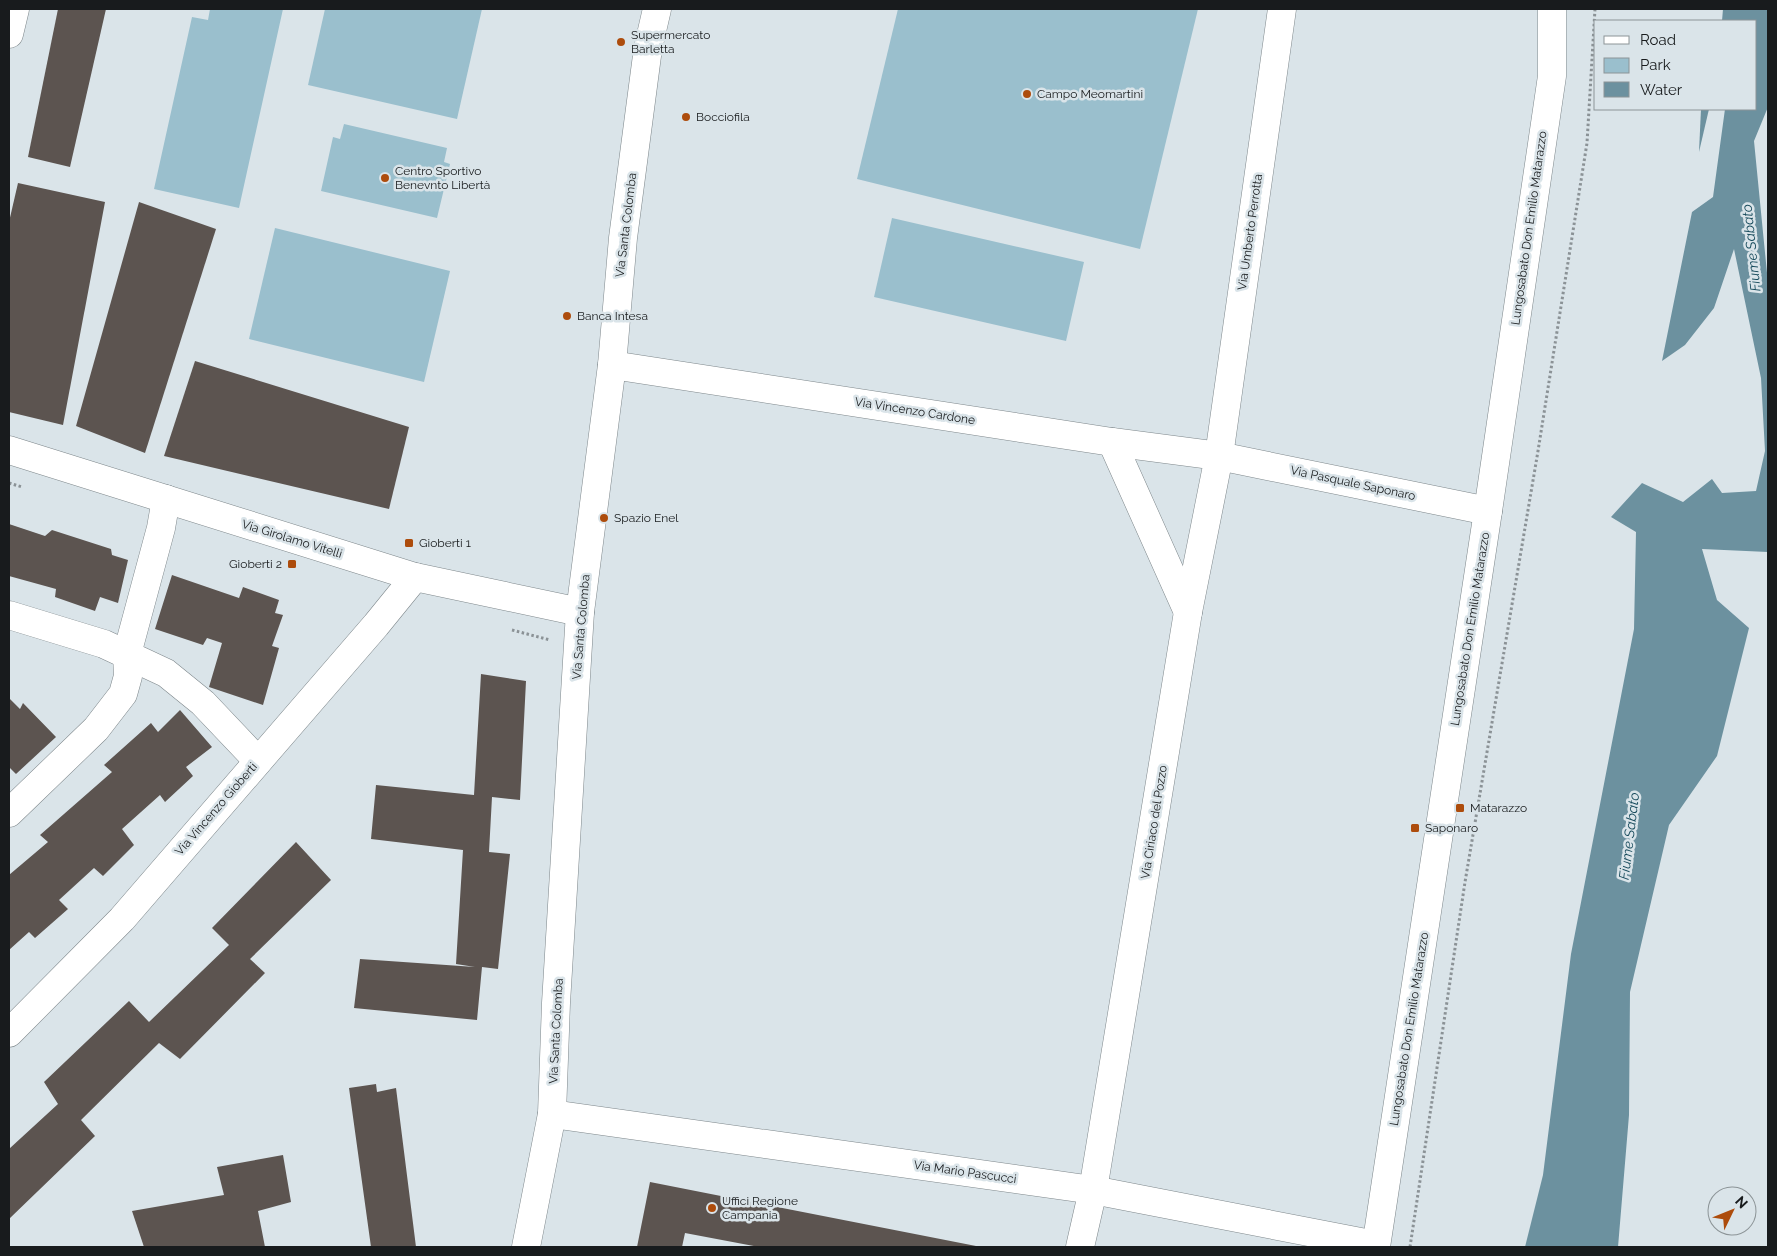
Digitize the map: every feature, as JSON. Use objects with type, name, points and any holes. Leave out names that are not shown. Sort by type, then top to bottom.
[{"type":"street","points":[[9,34],[14,9]]},
{"type":"street","name":"Via Santa Colomba","points":[[526,1247],[552,1114],[556,1003],[580,612],[612,365],[622,238],[648,48],[657,9]]},
{"type":"street","name":"Via Umberto Perrotta","points":[[1219,456],[1282,9]]},
{"type":"street","name":"Lungosabato Don Emilio Matarazzo","points":[[1376,1246],[1552,76],[1552,9]]},
{"type":"street","name":"Via Vincenzo Cardone","points":[[612,365],[1112,442],[1219,456]]},
{"type":"street","points":[[1112,442],[1188,612]]},
{"type":"street","name":"Via Girolamo Vitelli","points":[[9,450],[415,577],[580,612]]},
{"type":"street","name":"Via Pasquale Saponaro","points":[[1219,456],[1488,511]]},
{"type":"street","name":"Via Ciriaco del Pozzo","points":[[1080,1247],[1093,1190],[1188,612],[1219,456]]},
{"type":"street","points":[[9,813],[96,729],[123,694],[128,676],[127,654],[166,499]]},
{"type":"street","name":"Via Vincenzo Gioberti","points":[[9,1033],[122,919],[376,625],[415,577]]},
{"type":"street","points":[[9,616],[104,644],[166,673],[203,704],[258,761]]},
{"type":"street","name":"Via Mario Pascucci","points":[[552,1114],[1093,1190],[1376,1246]]},
{"type":"path","points":[[1410,1247],[1466,882],[1587,143],[1594,26]]},
{"type":"path","points":[[511,629],[557,643],[578,662]]},
{"type":"green space","points":[[210,9],[283,9],[239,208],[154,189],[192,17],[208,20]]},
{"type":"green space","points":[[325,9],[482,9],[457,119],[308,85]]},
{"type":"green space","name":"Campo Meomartini","points":[[898,9],[1198,9],[1140,249],[857,179]]},
{"type":"green space","name":"Centro Sportivo Benevnto Libertà","points":[[344,124],[447,148],[444,162],[450,164],[437,218],[321,191],[333,137],[340,139]]},
{"type":"green space","points":[[892,218],[1084,262],[1066,341],[874,297]]},
{"type":"green space","points":[[275,228],[450,271],[424,382],[249,339]]},
{"type":"water","name":"Fiume Sabato","points":[[1723,9],[1768,9],[1768,107],[1754,141],[1768,283],[1768,552],[1702,549],[1717,600],[1749,628],[1717,756],[1669,825],[1630,992],[1629,1115],[1618,1247],[1525,1247],[1543,1175],[1571,954],[1634,629],[1636,532],[1611,517],[1642,483],[1683,502],[1712,479],[1722,493],[1756,491],[1765,451],[1761,378],[1734,249],[1714,308],[1685,345],[1662,361],[1692,212],[1713,197],[1725,110],[1757,110],[1757,20],[1722,20]]},
{"type":"water","points":[[1701,110],[1709,110],[1699,152]]},
{"type":"building","points":[[58,9],[106,9],[70,167],[28,157]]},
{"type":"building","points":[[18,183],[105,202],[63,425],[9,412],[9,222]]},
{"type":"building","points":[[139,202],[216,229],[145,453],[76,426]]},
{"type":"building","points":[[195,361],[409,427],[389,509],[164,456]]},
{"type":"building","points":[[9,524],[45,536],[52,530],[111,549],[112,555],[128,560],[118,603],[100,597],[95,611],[55,597],[56,589],[9,576]]},
{"type":"building","points":[[172,575],[239,598],[243,587],[279,600],[275,613],[283,615],[272,646],[279,648],[263,705],[209,687],[222,643],[207,638],[203,645],[155,629]]},
{"type":"building","points":[[481,674],[526,681],[520,800],[492,797],[489,852],[510,854],[498,969],[482,967],[477,1020],[354,1008],[360,959],[475,967],[456,964],[463,850],[371,839],[376,785],[474,795]]},
{"type":"building","points":[[9,698],[20,709],[23,703],[56,737],[16,774],[9,767]]},
{"type":"building","points":[[180,710],[212,747],[186,767],[193,776],[165,802],[160,795],[122,829],[134,845],[103,876],[94,868],[59,900],[68,909],[35,938],[29,932],[9,950],[9,875],[48,842],[40,835],[112,772],[104,765],[151,723],[158,732]]},
{"type":"building","points":[[296,842],[331,880],[250,959],[265,973],[180,1059],[159,1043],[81,1120],[95,1136],[9,1219],[9,1149],[58,1104],[44,1082],[129,1001],[149,1022],[229,945],[212,928]]},
{"type":"building","points":[[376,1084],[377,1092],[396,1088],[416,1247],[371,1247],[349,1088]]},
{"type":"building","points":[[283,1155],[291,1202],[258,1211],[265,1247],[144,1247],[132,1211],[224,1195],[217,1167]]},
{"type":"building","name":"Uffici Regione Campania","points":[[650,1182],[976,1247],[759,1247],[685,1233],[682,1247],[637,1247]]},
{"type":"place","name":"Supermercato Barletta","points":[[621,42]]},
{"type":"place","name":"Campo Meomartini","points":[[1027,94]]},
{"type":"place","name":"Bocciofila","points":[[686,117]]},
{"type":"place","name":"Centro Sportivo Benevnto Libertà","points":[[385,178]]},
{"type":"place","name":"Banca Intesa","points":[[567,316]]},
{"type":"place","name":"Spazio Enel","points":[[604,518]]},
{"type":"place","name":"Gioberti 1","points":[[409,543]]},
{"type":"place","name":"Gioberti 2","points":[[292,564]]},
{"type":"place","name":"Matarazzo","points":[[1460,808]]},
{"type":"place","name":"Saponaro","points":[[1415,828]]},
{"type":"place","name":"Uffici Regione Campania","points":[[712,1208]]}]
